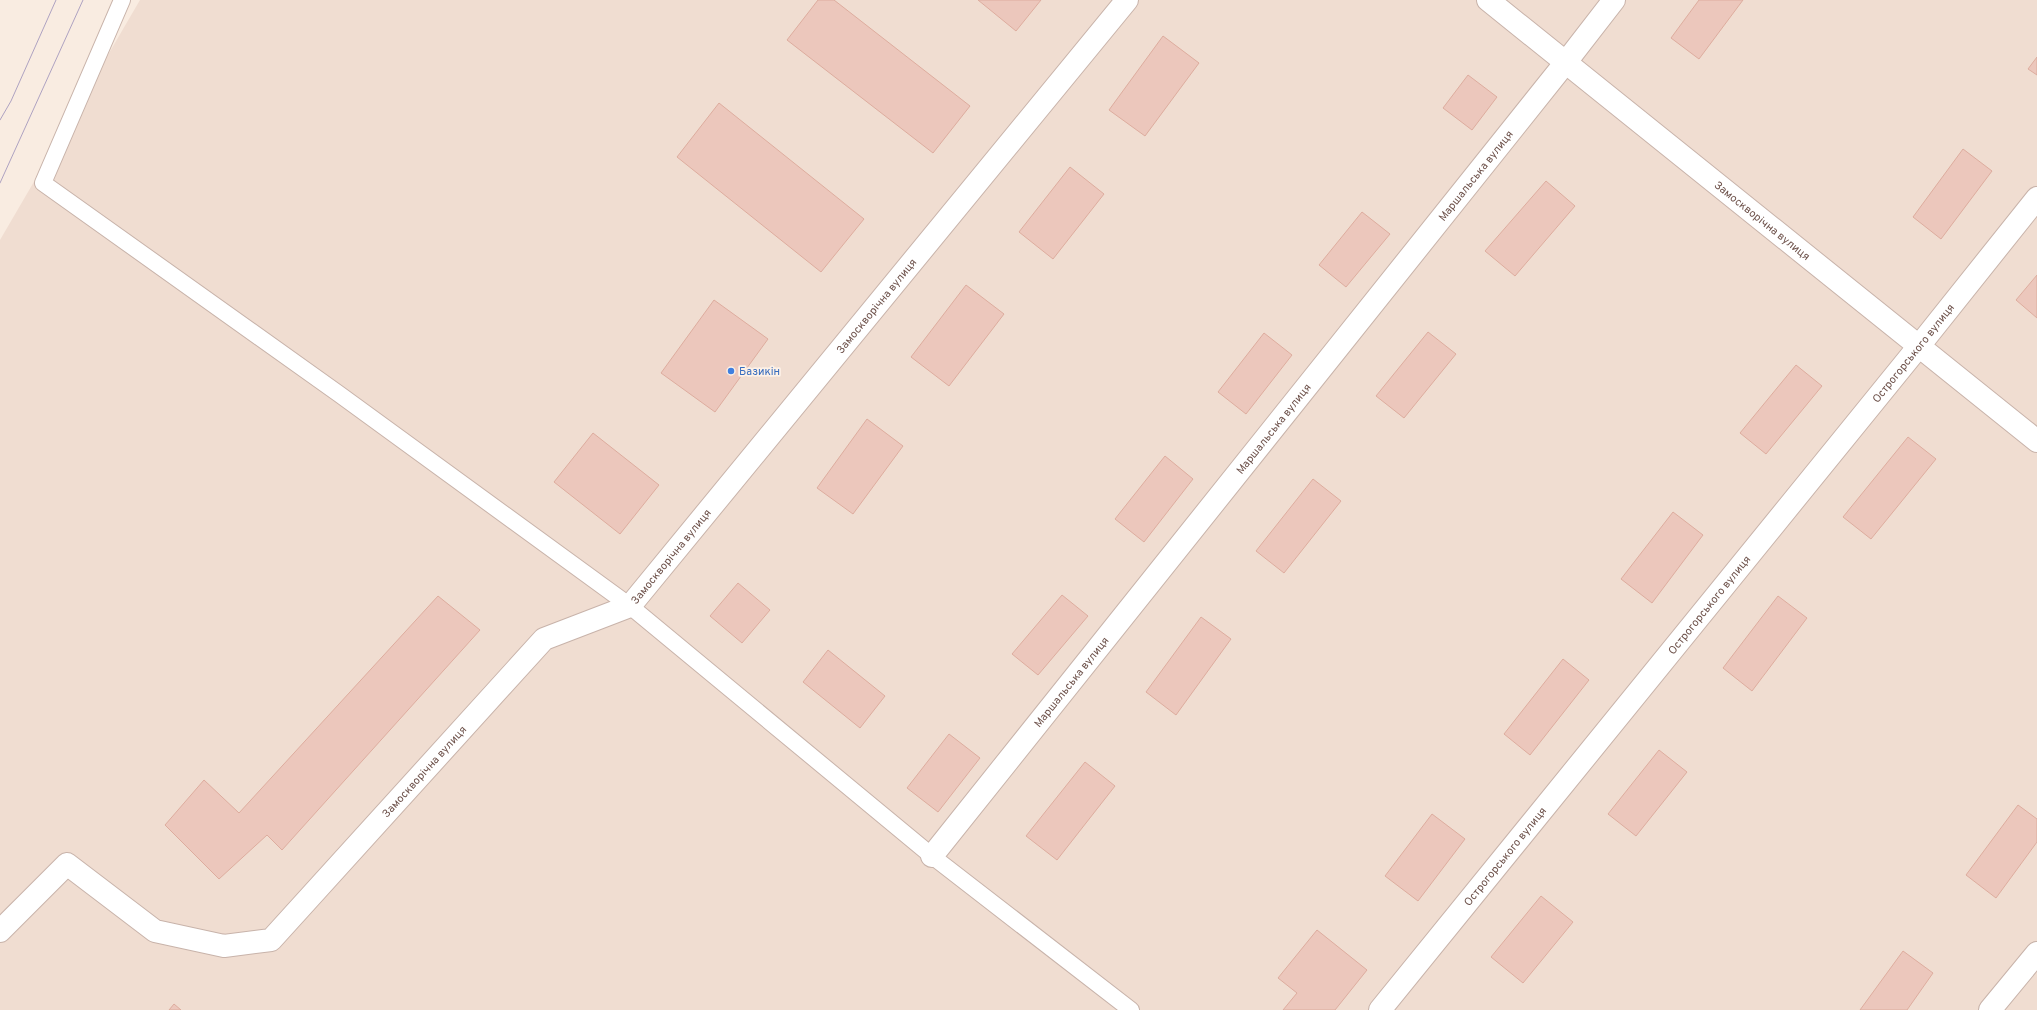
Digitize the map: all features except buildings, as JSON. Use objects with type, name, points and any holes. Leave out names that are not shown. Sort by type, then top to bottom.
[{"type":"street","name":"Замоскворічна вулиця","points":[[0,931],[67,864],[155,931],[224,946],[271,940],[544,639],[630,606],[1127,0]]},
{"type":"street","name":"Замоскворічна вулиця","points":[[1488,0],[2037,441]]},
{"type":"street","name":"Маршальська вулиця","points":[[932,856],[1614,0]]},
{"type":"street","name":"Острогорського вулиця","points":[[1380,1010],[1919,346],[2037,198]]},
{"type":"street","points":[[1990,1010],[2037,953]]},
{"type":"lane","points":[[122,0],[43,183],[340,394],[630,606],[932,856],[1131,1010]]},
{"type":"shaded area","points":[[140,0],[2037,0],[2037,1010],[0,1010],[0,240]]},
{"type":"tram line","points":[[0,120],[11,101],[56,0]]},
{"type":"tram line","points":[[0,183],[83,0]]},
{"type":"place","name":"Базикін","points":[[731,371]]}]
